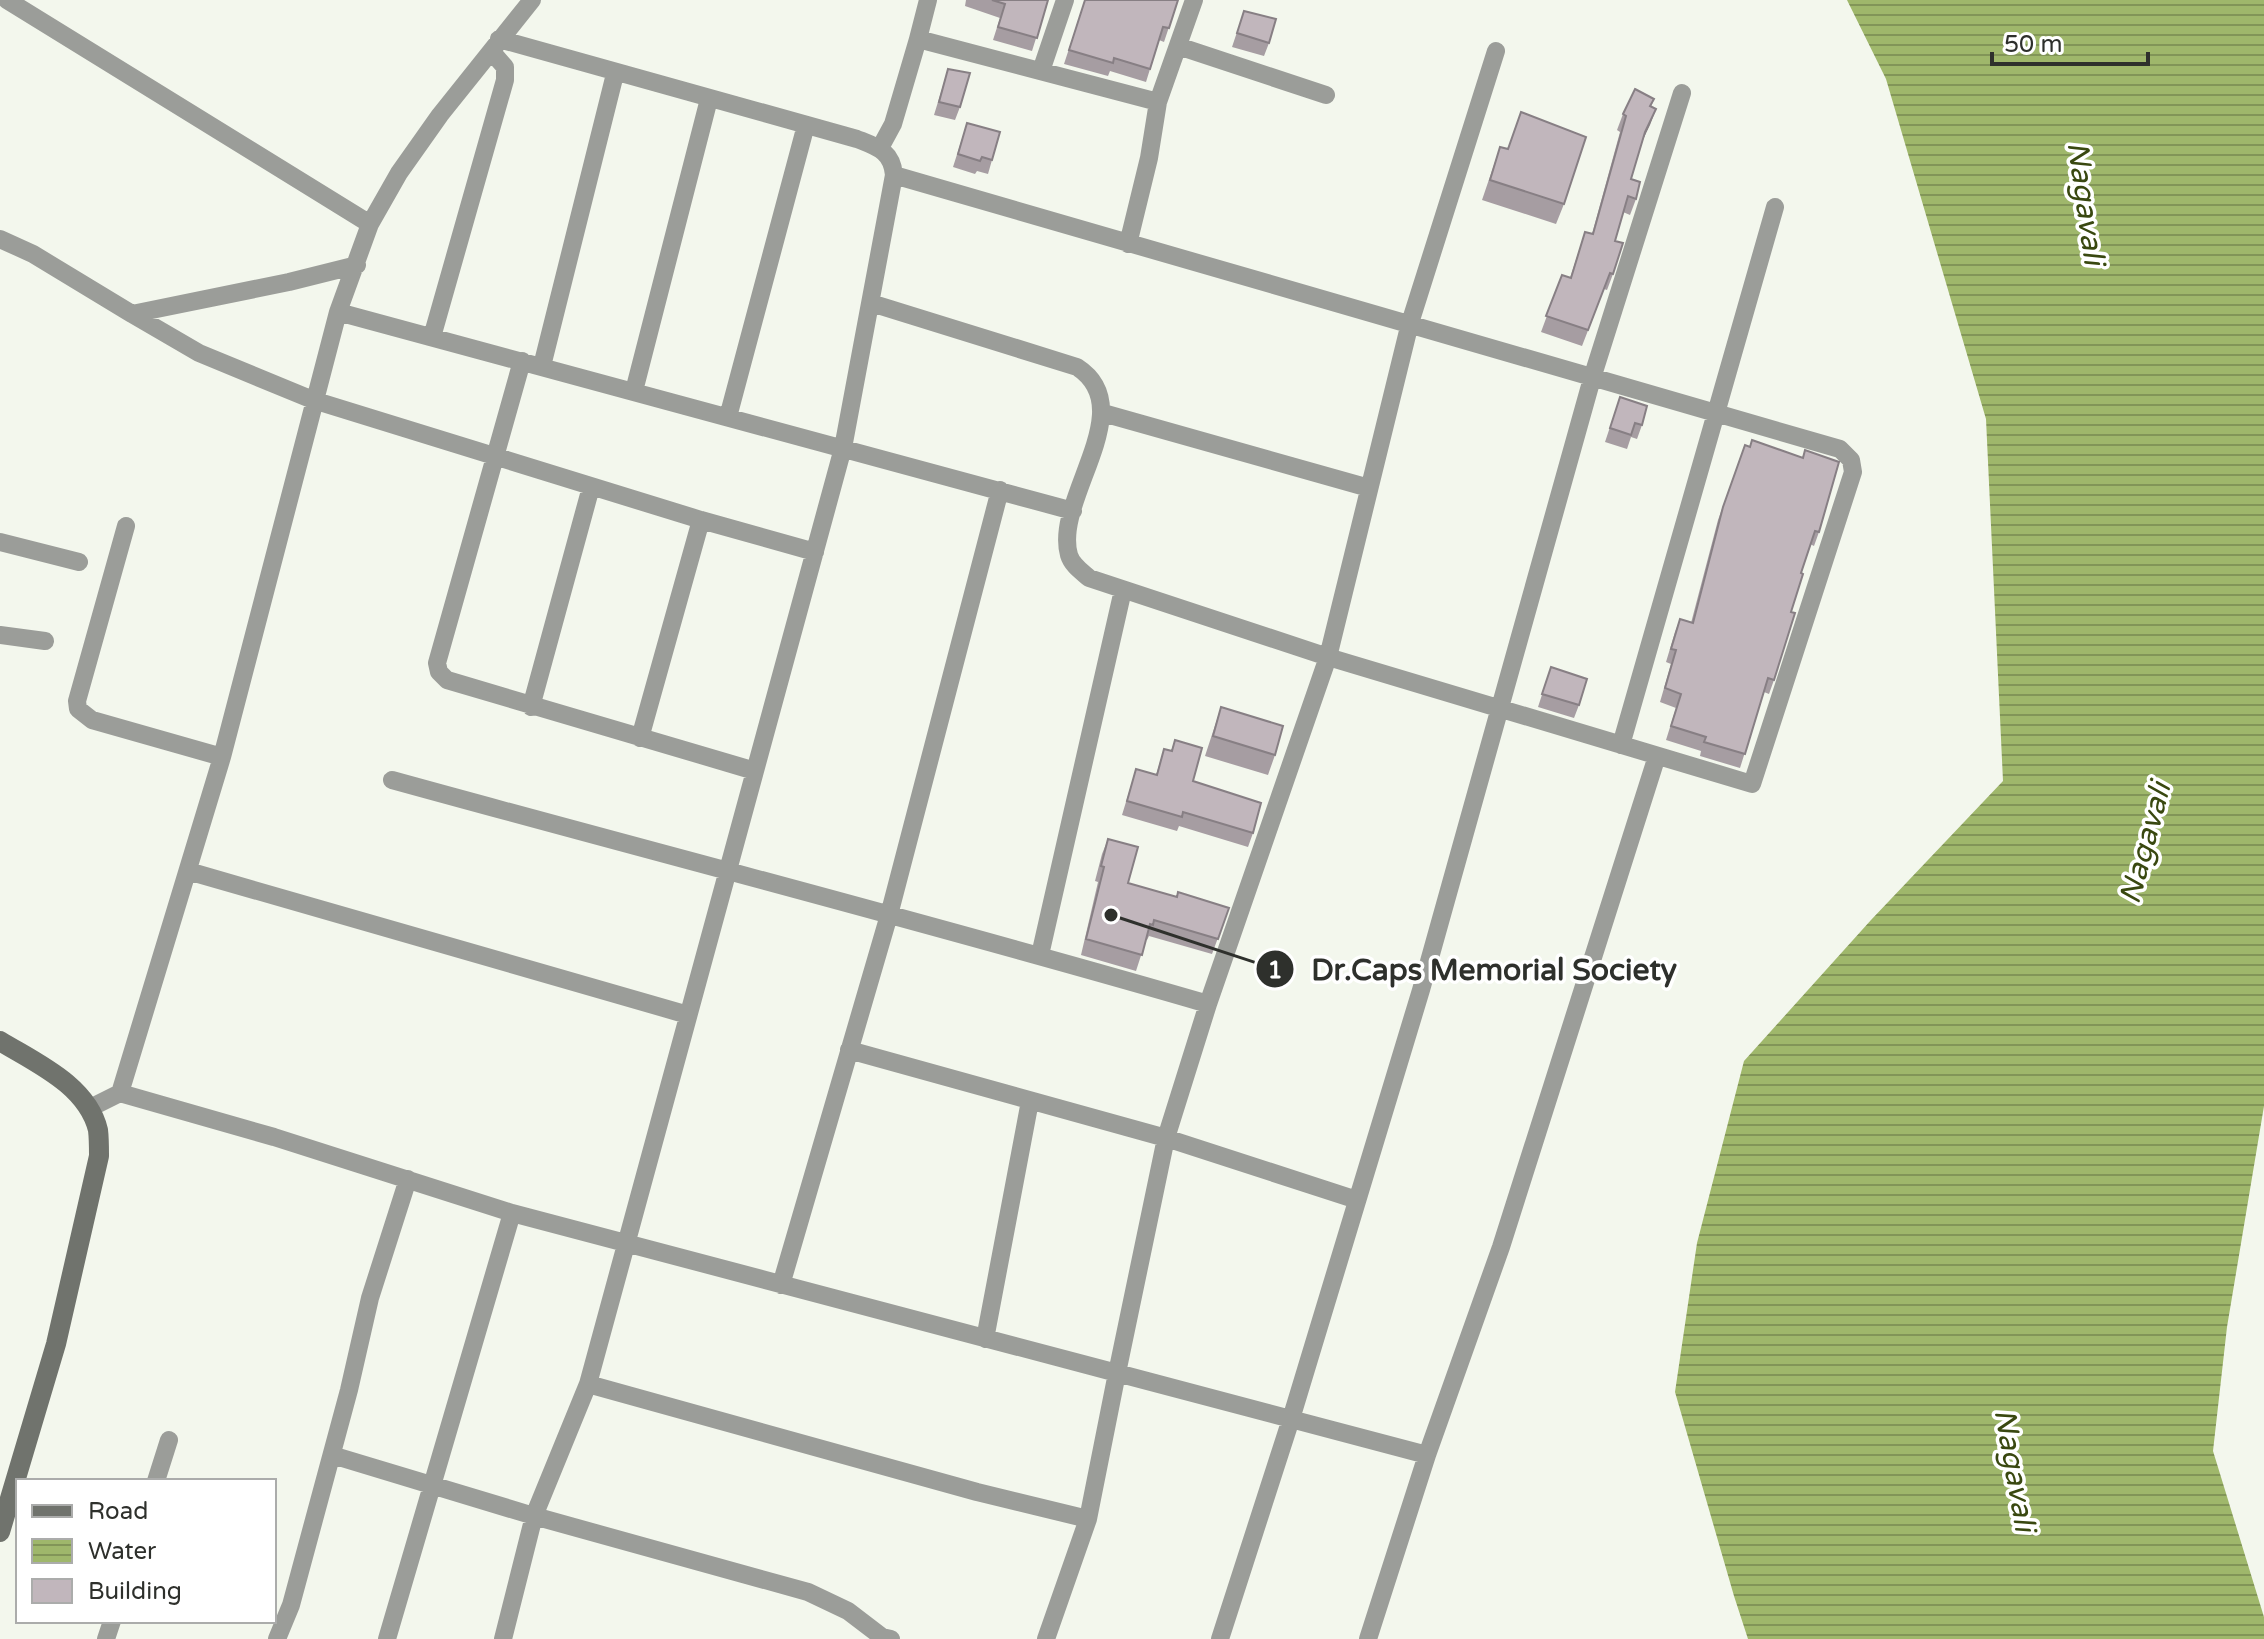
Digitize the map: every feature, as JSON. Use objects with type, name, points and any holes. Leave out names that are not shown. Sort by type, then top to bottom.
[{"type":"main road","points":[[0,1041],[73,1088],[90,1108],[98,1131],[99,1156],[56,1344],[0,1532]]},
{"type":"street","points":[[7,0],[370,224]]},
{"type":"street","points":[[120,1093],[222,757],[338,312],[370,224],[399,173],[532,0]]},
{"type":"street","points":[[880,148],[893,124],[928,0]]},
{"type":"street","points":[[1041,71],[1065,0]]},
{"type":"street","points":[[1128,244],[1149,158],[1158,102],[1194,0]]},
{"type":"street","points":[[918,39],[1158,102]]},
{"type":"street","points":[[495,45],[709,99],[880,148],[893,163],[894,175],[843,448],[588,1384],[534,1516],[503,1639]]},
{"type":"street","points":[[432,337],[505,80],[505,67],[495,45]]},
{"type":"street","points":[[1178,46],[1326,95]]},
{"type":"street","points":[[1046,1639],[1088,1519],[1166,1138],[1208,1004],[1328,657],[1410,323],[1496,51]]},
{"type":"street","points":[[542,366],[615,74]]},
{"type":"street","points":[[1220,1639],[1357,1200],[1501,709],[1593,375],[1682,93]]},
{"type":"street","points":[[634,391],[709,99]]},
{"type":"street","points":[[728,417],[806,125]]},
{"type":"street","points":[[871,303],[1077,367],[1090,375],[1098,387],[1103,413],[1073,511],[1068,538],[1069,555],[1076,567],[1089,578],[1328,657],[1752,784],[1853,472],[1851,460],[1840,449],[894,175]]},
{"type":"street","points":[[1621,745],[1775,207]]},
{"type":"street","points":[[0,239],[33,254],[199,353],[313,400],[495,458],[815,552]]},
{"type":"street","points":[[132,314],[357,265]]},
{"type":"street","points":[[338,312],[1073,511]]},
{"type":"street","points":[[522,361],[437,663],[439,672],[447,680],[531,707],[755,771]]},
{"type":"street","points":[[1103,413],[1369,488]]},
{"type":"street","points":[[531,707],[591,487]]},
{"type":"street","points":[[781,1285],[889,915],[1000,490]]},
{"type":"street","points":[[640,738],[701,520]]},
{"type":"street","points":[[126,526],[77,701],[78,709],[92,720],[222,757]]},
{"type":"street","points":[[0,542],[79,562]]},
{"type":"street","points":[[1040,955],[1123,590]]},
{"type":"street","points":[[0,635],[45,641]]},
{"type":"street","points":[[1368,1639],[1427,1455],[1501,1247],[1657,756]]},
{"type":"street","points":[[392,780],[727,873],[1040,955],[1208,1004]]},
{"type":"street","points":[[188,871],[688,1015]]},
{"type":"street","points":[[849,1050],[1166,1138],[1357,1200]]},
{"type":"street","points":[[90,1108],[120,1093],[512,1213],[1427,1455]]},
{"type":"street","points":[[985,1339],[1030,1101]]},
{"type":"street","points":[[277,1639],[291,1605],[370,1298],[408,1179]]},
{"type":"street","points":[[387,1639],[512,1213]]},
{"type":"street","points":[[588,1384],[962,1488],[1088,1519]]},
{"type":"street","points":[[157,1479],[169,1440]]},
{"type":"street","points":[[332,1455],[534,1516],[808,1592],[848,1611],[885,1638]]},
{"type":"water","name":"Nagavali","points":[[1847,0],[2264,0],[2264,1106],[2227,1327],[2213,1451],[2264,1617],[2264,1639],[1748,1639],[1675,1392],[1697,1243],[1744,1061],[1871,920],[2003,781],[1986,419],[1886,79]]},
{"type":"building","points":[[992,0],[1048,0],[1037,38],[998,27],[1005,4]]},
{"type":"building","points":[[1085,0],[1178,0],[1169,28],[1163,27],[1150,69],[1114,58],[1113,63],[1069,50]]},
{"type":"building","points":[[1244,11],[1276,19],[1269,43],[1237,33]]},
{"type":"building","points":[[948,69],[970,73],[960,107],[939,102]]},
{"type":"building","points":[[1635,89],[1654,99],[1650,106],[1656,109],[1645,132],[1631,179],[1640,182],[1636,199],[1628,196],[1615,241],[1623,243],[1588,330],[1546,316],[1562,275],[1571,278],[1585,232],[1593,234],[1626,116],[1623,114]]},
{"type":"building","points":[[1521,112],[1586,137],[1564,204],[1490,180],[1500,147],[1508,149]]},
{"type":"building","points":[[967,123],[1000,132],[992,160],[982,157],[980,161],[958,154]]},
{"type":"building","points":[[1620,397],[1647,406],[1642,425],[1635,423],[1631,435],[1610,428]]},
{"type":"building","points":[[1752,440],[1803,458],[1805,450],[1839,462],[1819,532],[1815,531],[1801,573],[1791,612],[1795,613],[1774,680],[1768,678],[1745,754],[1704,742],[1706,737],[1671,726],[1681,694],[1665,688],[1676,650],[1671,649],[1680,619],[1693,623],[1723,507],[1745,445],[1750,447]]},
{"type":"building","points":[[1551,667],[1587,679],[1579,705],[1542,694]]},
{"type":"building","points":[[1221,707],[1283,726],[1275,755],[1213,736]]},
{"type":"building","points":[[1175,740],[1202,748],[1193,781],[1261,803],[1253,833],[1183,812],[1182,817],[1127,801],[1136,769],[1157,775],[1164,749],[1172,751]]},
{"type":"building","points":[[1108,839],[1138,847],[1128,883],[1177,897],[1178,892],[1229,908],[1218,939],[1154,920],[1153,925],[1150,924],[1142,955],[1086,939]]},
{"type":"place","name":"Dr.Caps Memorial Society","points":[[1111,915]]}]
